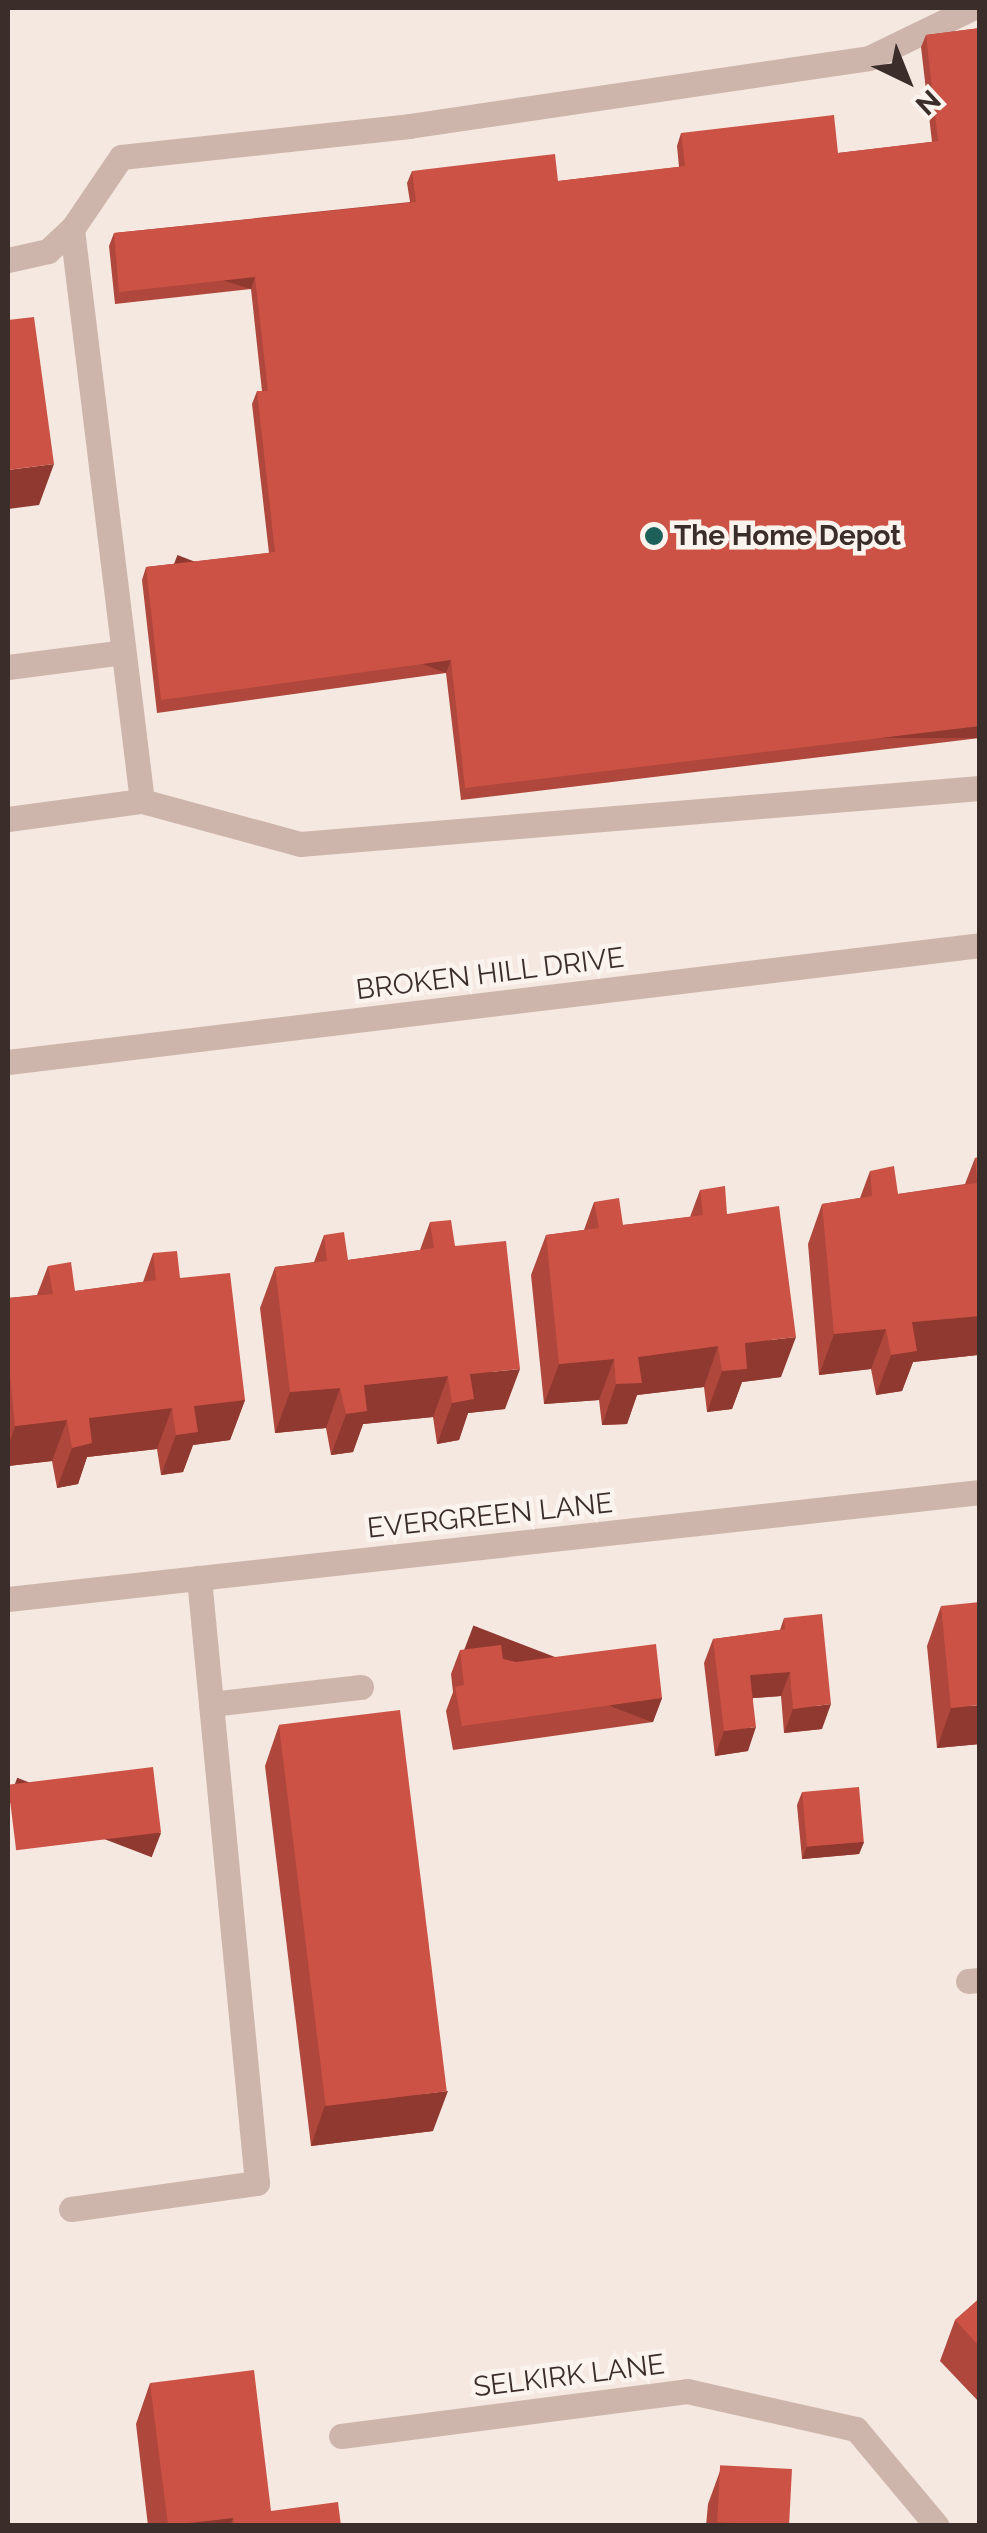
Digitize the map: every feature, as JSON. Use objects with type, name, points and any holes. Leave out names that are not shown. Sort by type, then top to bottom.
[{"type":"street","points":[[8,260],[48,251],[72,229],[121,158],[409,126],[869,58],[972,8]]},
{"type":"street","points":[[72,229],[142,801]]},
{"type":"street","points":[[8,667],[122,652]]},
{"type":"street","points":[[8,819],[142,801],[300,844],[980,788]]},
{"type":"street","name":"BROKEN HILL DRIVE","points":[[8,1062],[980,944]]},
{"type":"street","name":"EVERGREEN LANE","points":[[8,1599],[980,1492]]},
{"type":"street","points":[[71,2209],[257,2182],[198,1578]]},
{"type":"street","points":[[211,1704],[361,1687]]},
{"type":"street","name":"SELKIRK LANE","points":[[341,2436],[687,2391],[856,2430],[937,2526]]},
{"type":"building","name":"The Home Depot","points":[[980,28],[980,726],[465,788],[451,660],[161,700],[146,567],[275,552],[257,391],[268,391],[255,277],[119,292],[114,233],[416,202],[412,171],[555,154],[558,181],[685,166],[681,133],[834,115],[838,153],[938,141],[926,35]]},
{"type":"building","points":[[34,317],[54,464],[8,470],[8,320]]},
{"type":"building","points":[[980,1157],[980,1316],[912,1322],[917,1351],[891,1355],[886,1329],[834,1334],[822,1204],[872,1196],[870,1171],[894,1166],[898,1194],[977,1183],[975,1158]]},
{"type":"building","points":[[725,1186],[727,1214],[779,1206],[796,1337],[745,1343],[747,1369],[722,1371],[718,1346],[638,1357],[642,1383],[616,1384],[614,1359],[559,1364],[546,1235],[599,1228],[594,1202],[619,1198],[623,1225],[703,1215],[700,1190]]},
{"type":"building","points":[[451,1220],[455,1246],[506,1241],[520,1369],[470,1374],[474,1399],[452,1403],[448,1376],[364,1385],[367,1411],[346,1414],[340,1388],[290,1392],[275,1267],[327,1261],[324,1235],[344,1232],[348,1260],[434,1248],[430,1222]]},
{"type":"building","points":[[177,1251],[180,1278],[230,1273],[245,1400],[194,1406],[198,1432],[176,1435],[172,1408],[89,1418],[92,1443],[72,1448],[67,1420],[15,1426],[8,1355],[8,1298],[53,1294],[48,1266],[71,1262],[75,1291],[156,1280],[153,1253]]},
{"type":"building","points":[[980,1602],[980,1705],[951,1708],[941,1606]]},
{"type":"building","points":[[822,1614],[831,1704],[793,1709],[790,1672],[750,1675],[756,1727],[724,1731],[713,1639],[785,1629],[784,1618]]},
{"type":"building","points":[[656,1644],[662,1698],[462,1726],[455,1687],[464,1685],[460,1650],[501,1645],[503,1659],[516,1662]]},
{"type":"building","points":[[400,1710],[447,2091],[326,2106],[279,1725]]},
{"type":"building","points":[[153,1767],[161,1833],[16,1850],[8,1785]]},
{"type":"building","points":[[859,1787],[864,1842],[807,1847],[802,1792]]},
{"type":"building","points":[[980,2298],[980,2347],[955,2320]]},
{"type":"building","points":[[254,2370],[271,2511],[338,2502],[341,2526],[234,2526],[233,2518],[168,2525],[150,2383]]},
{"type":"building","points":[[720,2465],[792,2469],[789,2526],[717,2522]]},
{"type":"place","name":"The Home Depot","points":[[654,536]]}]
